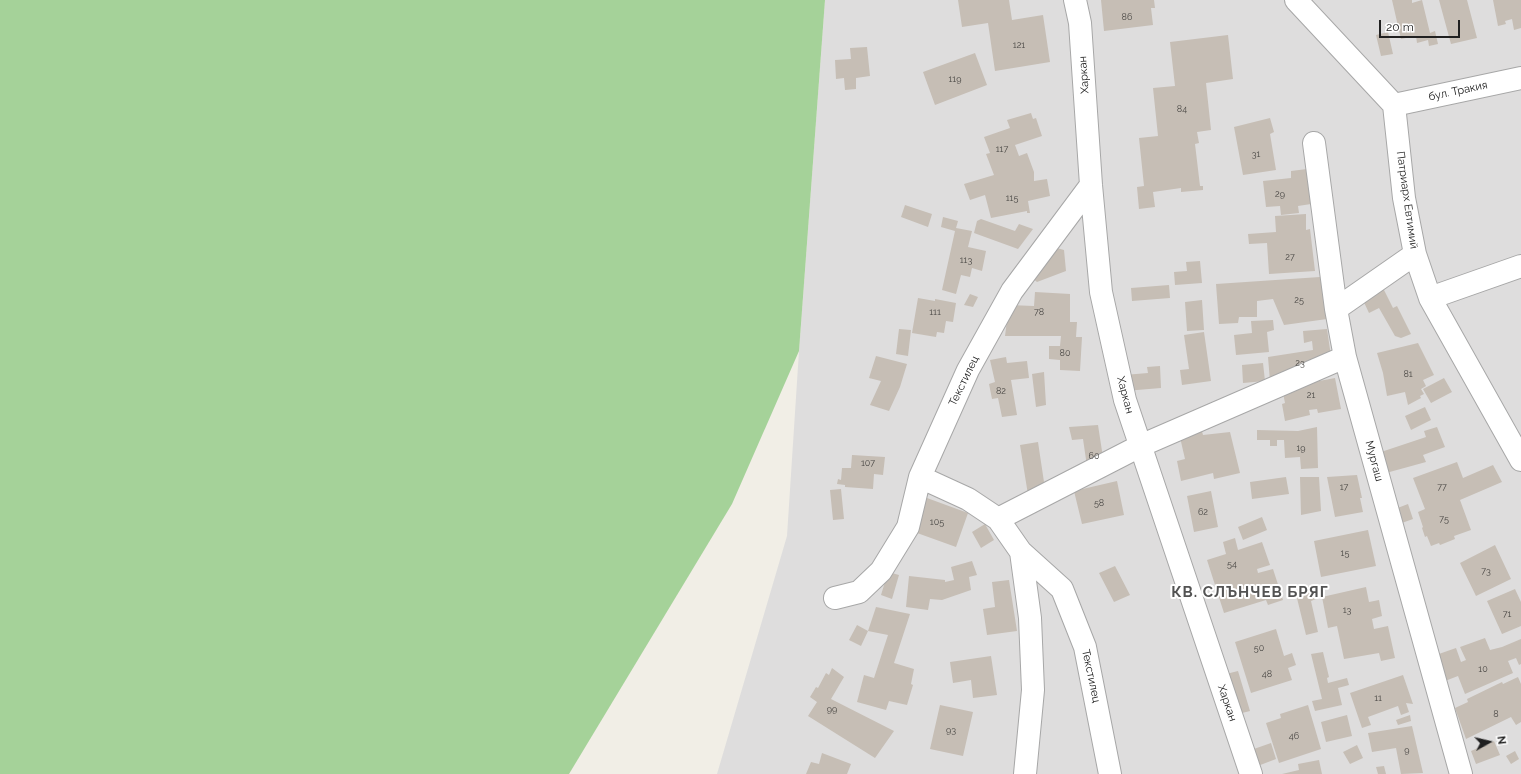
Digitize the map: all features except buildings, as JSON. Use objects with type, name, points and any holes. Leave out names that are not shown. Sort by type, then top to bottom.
[{"type":"street","name":"Харкан","points":[[1075,0],[1080,23],[1091,185],[1101,292],[1124,400],[1251,774]]},
{"type":"street","points":[[1296,0],[1394,105]]},
{"type":"street","name":"бул. Тракия","points":[[1394,105],[1521,78]]},
{"type":"street","name":"Патриарх Евтимий","points":[[1394,105],[1404,198],[1414,254],[1430,298],[1521,460]]},
{"type":"street","name":"Мургаш","points":[[1314,143],[1336,309],[1345,357],[1461,774]]},
{"type":"street","name":"Текстилец","points":[[1091,185],[1012,291],[968,370],[920,477],[968,499],[998,519],[1021,552],[1062,589],[1085,647],[1110,774]]},
{"type":"street","points":[[1336,309],[1414,254]]},
{"type":"street","points":[[1430,298],[1521,266]]},
{"type":"street","points":[[998,519],[1140,446],[1345,357]]},
{"type":"street","points":[[835,598],[859,592],[881,571],[908,527],[920,477]]},
{"type":"street","name":"Текстилец","points":[[1021,552],[1030,618],[1033,690],[1025,774]]},
{"type":"shaded area","points":[[825,0],[1521,0],[1521,774],[717,774],[787,536]]},
{"type":"green space","points":[[0,0],[825,0],[799,351],[732,504],[569,774],[0,774]]},
{"type":"district","name":"КВ. СЛЪНЧЕВ БРЯГ","points":[[1250,592]]}]
